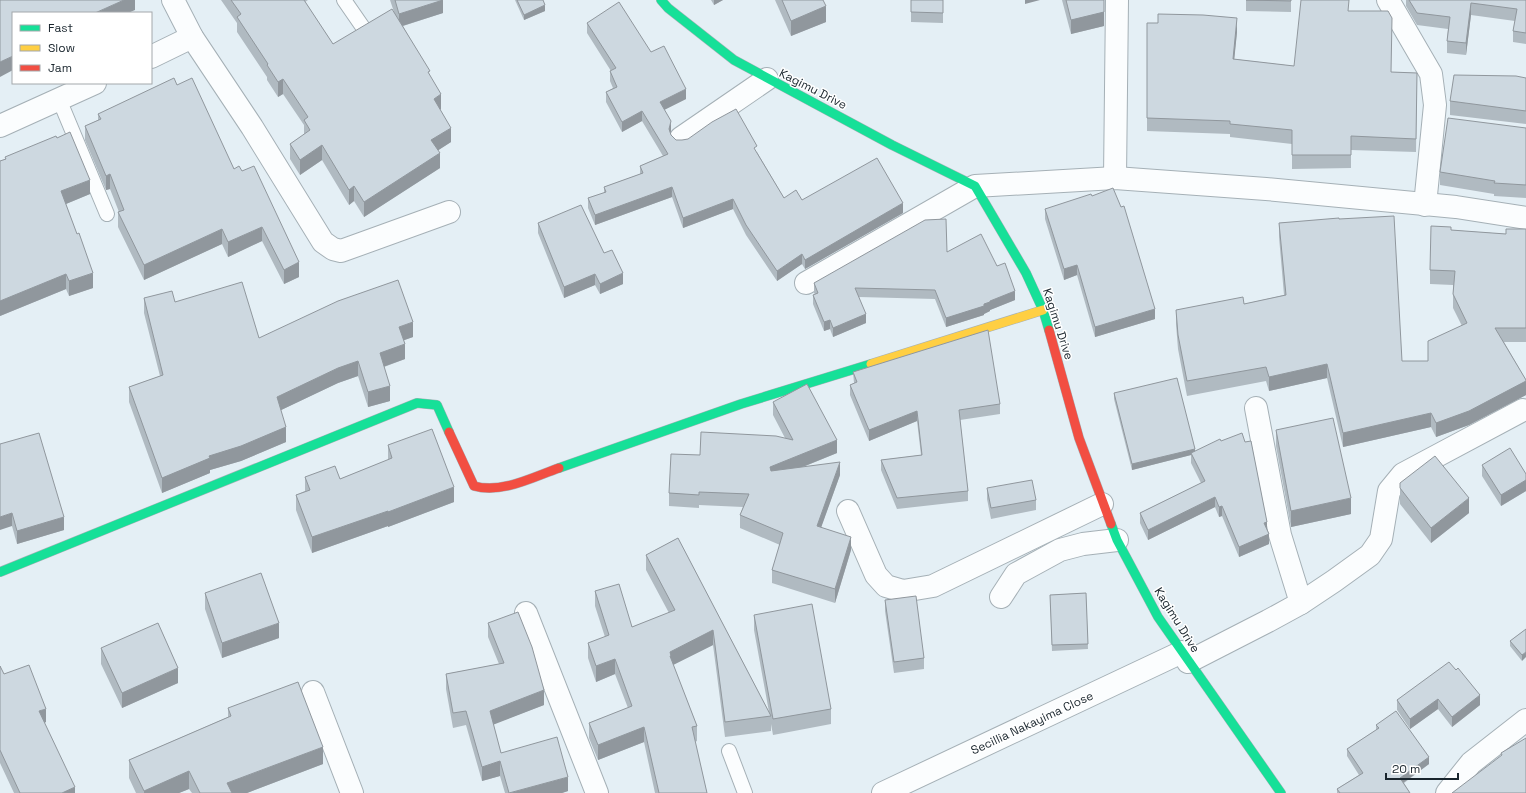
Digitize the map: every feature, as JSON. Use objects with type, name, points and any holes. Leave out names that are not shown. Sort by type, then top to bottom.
[{"type":"street","points":[[173,0],[192,37],[252,127],[310,224],[323,242],[333,249],[341,251],[449,212]]},
{"type":"street","name":"Kagimu Drive","points":[[661,0],[668,8],[734,60],[892,145],[974,186],[1026,273],[1043,310],[1079,438],[1102,504],[1117,540],[1158,616],[1185,657],[1281,793]]},
{"type":"street","points":[[1115,178],[1117,0]]},
{"type":"street","points":[[1388,0],[1431,74],[1435,105],[1441,122],[1424,205]]},
{"type":"street","points":[[152,57],[192,37]]},
{"type":"street","points":[[681,138],[767,79]]},
{"type":"street","points":[[0,126],[92,84]]},
{"type":"street","points":[[806,283],[974,186],[1115,178],[1266,189],[1456,207],[1526,218]]},
{"type":"street","points":[[0,572],[417,403],[437,405],[474,486],[485,489],[498,488],[741,404],[1043,310]]},
{"type":"street","points":[[1256,408],[1280,535],[1301,603]]},
{"type":"street","name":"Secillia Nakayima Close","points":[[883,793],[1268,621],[1301,603],[1370,555],[1381,539],[1389,491],[1403,474],[1523,410]]},
{"type":"street","points":[[848,511],[876,575],[886,586],[903,591],[933,586],[1102,504]]},
{"type":"street","points":[[1001,597],[1016,574],[1060,550],[1083,544],[1117,540]]},
{"type":"street","points":[[526,613],[597,793]]},
{"type":"street","points":[[313,692],[352,793]]},
{"type":"street","points":[[1448,793],[1471,763],[1526,720]]},
{"type":"lane","points":[[344,0],[362,26]]},
{"type":"lane","points":[[59,99],[107,214]]},
{"type":"lane","points":[[729,751],[745,793]]},
{"type":"building","points":[[0,0],[124,0],[97,12],[12,12],[12,56],[0,62]]},
{"type":"building","points":[[231,0],[304,0],[333,44],[392,9],[430,71],[428,72],[441,94],[434,99],[451,128],[431,140],[440,153],[364,202],[354,186],[349,190],[322,145],[300,160],[290,144],[310,130],[304,120],[308,117],[283,79],[278,82],[237,17],[241,14]]},
{"type":"building","points":[[395,0],[443,0],[399,14]]},
{"type":"building","points":[[517,0],[543,0],[545,5],[524,15]]},
{"type":"building","points":[[782,0],[823,0],[826,6],[791,21]]},
{"type":"building","points":[[911,0],[943,0],[943,13],[911,12]]},
{"type":"building","points":[[1066,0],[1104,0],[1104,12],[1071,20]]},
{"type":"building","points":[[1246,0],[1291,0],[1291,1]]},
{"type":"building","points":[[1301,0],[1349,0],[1348,11],[1388,11],[1392,18],[1391,72],[1417,73],[1416,139],[1351,136],[1351,155],[1292,155],[1292,130],[1230,124],[1230,121],[1147,118],[1147,23],[1158,23],[1158,14],[1203,15],[1237,18],[1233,59],[1294,66]]},
{"type":"building","points":[[1409,0],[1526,0],[1526,33],[1513,31],[1517,9],[1471,3],[1466,43],[1447,41],[1450,17],[1417,13]]},
{"type":"building","points":[[619,2],[651,52],[664,46],[686,89],[660,102],[671,121],[669,129],[671,135],[676,140],[688,139],[712,122],[736,109],[757,146],[754,148],[784,198],[796,190],[802,200],[877,158],[903,203],[805,260],[802,254],[777,271],[746,225],[733,199],[683,218],[672,187],[595,215],[588,198],[606,192],[604,187],[643,173],[640,166],[668,154],[642,111],[622,122],[606,92],[617,87],[610,71],[616,68],[587,23]]},
{"type":"building","points":[[1454,75],[1516,76],[1526,78],[1526,111],[1450,101]]},
{"type":"building","points":[[174,78],[177,85],[192,78],[234,169],[239,166],[242,171],[254,166],[299,262],[284,270],[262,227],[228,242],[222,229],[144,265],[118,212],[124,210],[110,174],[106,176],[85,126],[101,119],[98,114]]},
{"type":"building","points":[[1448,118],[1526,128],[1526,185],[1494,183],[1495,181],[1440,172]]},
{"type":"building","points":[[70,132],[90,180],[61,191],[77,234],[79,233],[93,273],[69,281],[66,274],[0,301],[0,161],[6,159],[5,157],[56,136],[57,138]]},
{"type":"building","points":[[1113,188],[1121,207],[1124,206],[1155,309],[1095,327],[1077,265],[1064,269],[1045,209],[1091,194],[1092,196]]},
{"type":"building","points":[[581,205],[604,253],[612,250],[623,273],[600,284],[595,274],[564,287],[538,223]]},
{"type":"building","points":[[1394,216],[1402,361],[1428,361],[1428,341],[1467,323],[1453,294],[1455,271],[1430,270],[1431,226],[1451,227],[1451,230],[1506,234],[1506,229],[1526,229],[1526,328],[1495,328],[1526,381],[1469,411],[1436,423],[1431,413],[1343,433],[1327,364],[1269,377],[1266,367],[1187,381],[1178,335],[1176,310],[1243,297],[1244,304],[1286,295],[1279,223],[1339,218]]},
{"type":"building","points":[[946,219],[947,252],[981,234],[997,266],[1005,263],[1015,291],[990,301],[984,304],[984,306],[946,318],[935,290],[855,288],[866,314],[833,328],[830,320],[824,322],[813,295],[818,293],[814,283],[925,220]]},
{"type":"building","points":[[398,280],[413,322],[399,327],[405,344],[380,353],[390,386],[368,392],[358,361],[338,368],[277,397],[286,427],[241,446],[209,456],[210,458],[162,478],[129,387],[163,375],[144,298],[172,291],[175,302],[242,282],[259,338],[338,301]]},
{"type":"building","points":[[988,330],[1000,404],[959,410],[968,491],[897,498],[881,460],[922,455],[917,411],[869,430],[850,385],[857,382],[853,372]]},
{"type":"building","points":[[1177,378],[1195,449],[1132,464],[1114,393]]},
{"type":"building","points":[[807,384],[837,440],[770,467],[771,471],[840,462],[817,526],[851,537],[835,589],[772,570],[783,533],[740,515],[749,494],[699,492],[699,495],[669,493],[671,454],[700,455],[701,432],[776,436],[793,440],[773,402]]},
{"type":"building","points":[[1333,418],[1351,498],[1291,511],[1276,430]]},
{"type":"building","points":[[432,429],[454,487],[388,512],[312,537],[296,495],[310,490],[305,477],[335,466],[340,479],[392,458],[388,445]]},
{"type":"building","points":[[39,433],[64,517],[17,531],[12,513],[0,517],[0,444]]},
{"type":"building","points":[[1242,433],[1245,442],[1251,441],[1267,522],[1264,523],[1269,534],[1239,547],[1222,506],[1219,507],[1215,497],[1148,530],[1140,513],[1205,481],[1191,453],[1220,439],[1221,441]]},
{"type":"building","points":[[1510,448],[1526,474],[1526,480],[1501,495],[1482,465]]},
{"type":"building","points":[[1435,456],[1469,498],[1431,528],[1400,488],[1400,483]]},
{"type":"building","points":[[1032,480],[1036,500],[991,508],[987,488]]},
{"type":"building","points":[[678,538],[771,716],[725,722],[713,630],[670,652],[670,656],[697,726],[692,727],[707,793],[659,793],[644,727],[598,745],[589,723],[632,706],[615,659],[596,666],[588,643],[609,635],[595,591],[619,584],[632,627],[675,610],[646,555]]},
{"type":"building","points":[[261,573],[279,623],[222,643],[205,593]]},
{"type":"building","points":[[1086,593],[1088,644],[1052,645],[1050,595]]},
{"type":"building","points":[[916,596],[924,658],[894,662],[885,600]]},
{"type":"building","points":[[812,604],[831,709],[773,719],[754,615]]},
{"type":"building","points":[[518,612],[532,647],[544,690],[490,711],[501,753],[557,737],[568,777],[509,793],[500,761],[482,767],[466,711],[453,713],[446,674],[504,663],[488,623]]},
{"type":"building","points":[[158,623],[178,668],[122,693],[101,648]]},
{"type":"building","points":[[1526,629],[1526,652],[1522,655],[1510,641]]},
{"type":"building","points":[[1449,662],[1456,670],[1458,668],[1480,695],[1452,717],[1438,699],[1410,719],[1397,700]]},
{"type":"building","points":[[29,665],[46,709],[39,711],[75,787],[62,793],[20,793],[0,750],[0,666],[4,674]]},
{"type":"building","points":[[298,682],[323,747],[227,783],[232,793],[200,793],[189,771],[144,791],[129,760],[231,716],[228,708]]},
{"type":"building","points":[[1396,711],[1429,757],[1400,778],[1410,793],[1340,793],[1337,789],[1363,773],[1347,749],[1379,728],[1376,725]]},
{"type":"building","points":[[1526,738],[1526,793],[1452,793],[1502,755],[1501,753]]},
{"type":"traffic: fast","points":[[661,0],[668,8],[734,60],[892,145],[975,186],[1026,273],[1043,310],[1049,330]]},
{"type":"traffic: fast","points":[[559,468],[741,404],[871,364]]},
{"type":"traffic: fast","points":[[0,572],[417,403],[437,405],[449,432]]},
{"type":"traffic: fast","points":[[1111,524],[1117,540],[1158,617],[1281,793]]},
{"type":"traffic: slow","points":[[871,364],[1043,310]]},
{"type":"traffic: jam","points":[[1049,330],[1079,438],[1111,524]]},
{"type":"traffic: jam","points":[[449,432],[474,486],[485,488],[506,486],[528,480],[559,468]]}]
